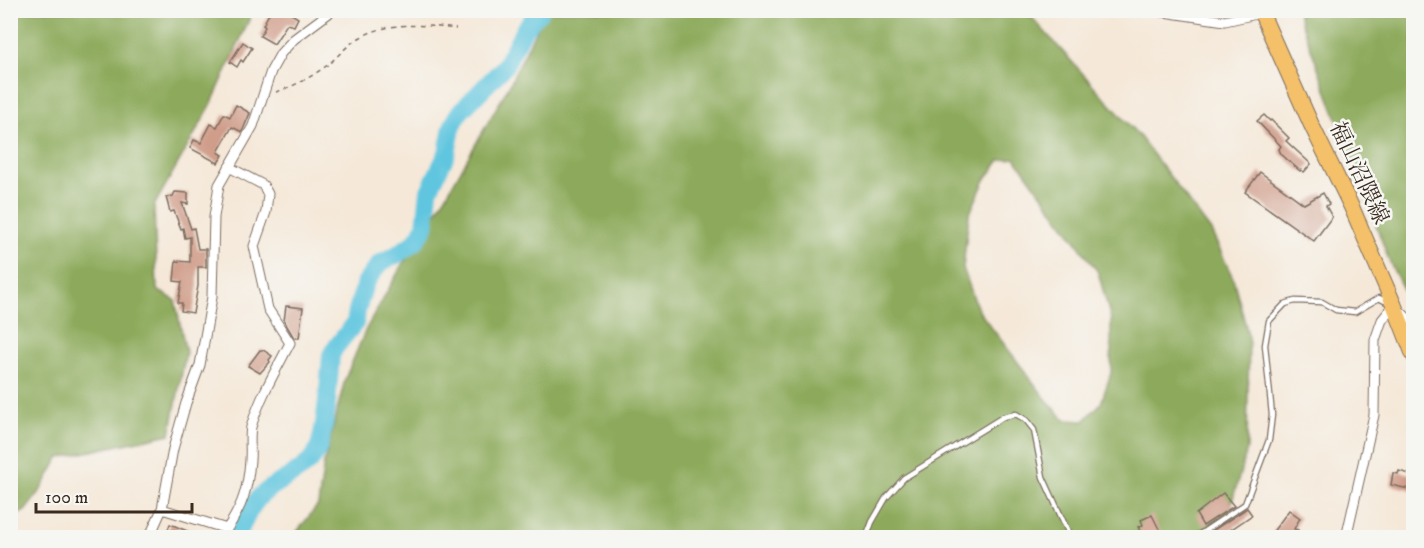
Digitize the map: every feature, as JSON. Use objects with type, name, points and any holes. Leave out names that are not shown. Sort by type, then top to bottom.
[{"type":"main road","name":"福山沼隈線","points":[[1261,12],[1311,124],[1352,208],[1394,305],[1413,356]]},
{"type":"street","points":[[149,537],[162,509],[173,449],[200,365],[213,297],[214,217],[219,185],[253,126],[271,71],[281,53],[294,39],[333,10]]},
{"type":"street","points":[[1150,10],[1225,21],[1261,12]]},
{"type":"street","points":[[162,509],[225,533],[240,510],[246,493],[250,460],[250,430],[260,403],[290,343],[268,309],[254,246],[266,212],[268,194],[263,185],[229,167]]},
{"type":"street","points":[[1346,537],[1374,415],[1375,340],[1382,320],[1394,305],[1413,325]]},
{"type":"lane","points":[[1194,537],[1245,504],[1269,440],[1272,415],[1265,345],[1269,321],[1285,304],[1295,302],[1323,302],[1336,310],[1355,312],[1379,298],[1394,305]]},
{"type":"lane","points":[[866,537],[886,498],[904,478],[1003,417],[1016,414],[1026,420],[1034,430],[1043,477],[1071,537]]},
{"type":"path","points":[[262,99],[274,92],[294,86],[326,66],[360,37],[376,31],[415,24],[456,28]]},
{"type":"green space","points":[[10,11],[253,11],[211,105],[154,206],[157,290],[175,300],[186,352],[170,434],[59,458],[39,493],[25,511],[11,518]]},
{"type":"green space","points":[[545,11],[1026,11],[1140,137],[1211,231],[1233,278],[1249,338],[1247,449],[1222,537],[292,538],[318,505],[324,463],[345,379],[366,329],[511,82]],"holes":[[[1015,158],[1098,272],[1111,319],[1111,373],[1101,403],[1084,421],[1065,420],[1046,399],[978,310],[963,268],[969,215],[985,180],[1000,160]]]},
{"type":"green space","points":[[1297,11],[1413,11],[1413,309],[1390,263]]},
{"type":"building","points":[[271,10],[285,10],[298,18],[294,26],[287,24],[274,44],[260,36]]},
{"type":"building","points":[[243,42],[252,48],[237,67],[230,62]]},
{"type":"building","points":[[236,105],[250,113],[242,132],[232,127],[218,152],[223,155],[218,163],[190,148],[194,140],[201,143],[211,124],[217,127],[224,114],[230,117]]},
{"type":"building","points":[[1264,115],[1289,138],[1286,141],[1311,164],[1304,172],[1281,154],[1279,149],[1281,146],[1257,121]]},
{"type":"building","points":[[1260,172],[1304,204],[1323,193],[1332,217],[1314,241],[1245,192]]},
{"type":"building","points":[[175,192],[188,193],[188,204],[182,203],[191,229],[194,228],[198,249],[206,249],[206,267],[198,267],[198,286],[193,313],[181,311],[182,303],[178,303],[182,282],[174,281],[176,261],[190,262],[190,237],[185,238],[183,228],[181,229],[174,211],[170,212],[166,197],[173,196]]},
{"type":"building","points":[[286,306],[303,308],[299,338],[294,338],[284,321]]},
{"type":"building","points":[[260,350],[272,356],[270,362],[260,373],[248,366]]},
{"type":"building","points":[[1399,471],[1413,475],[1413,490],[1391,485],[1393,473],[1398,474]]},
{"type":"building","points":[[1223,493],[1234,506],[1203,526],[1196,514]]},
{"type":"building","points":[[1247,508],[1252,515],[1220,537],[1212,537],[1209,533]]},
{"type":"building","points":[[1289,510],[1300,518],[1294,529],[1298,530],[1296,537],[1269,537]]},
{"type":"building","points":[[1152,515],[1162,535],[1143,537],[1138,527],[1143,525],[1141,520]]},
{"type":"building","points":[[170,524],[202,537],[165,537]]},
{"type":"waterway","points":[[237,536],[259,497],[298,471],[315,455],[322,435],[331,355],[355,323],[365,283],[380,263],[415,242],[425,227],[429,191],[447,153],[452,127],[460,112],[504,67],[525,28],[541,10]]}]
